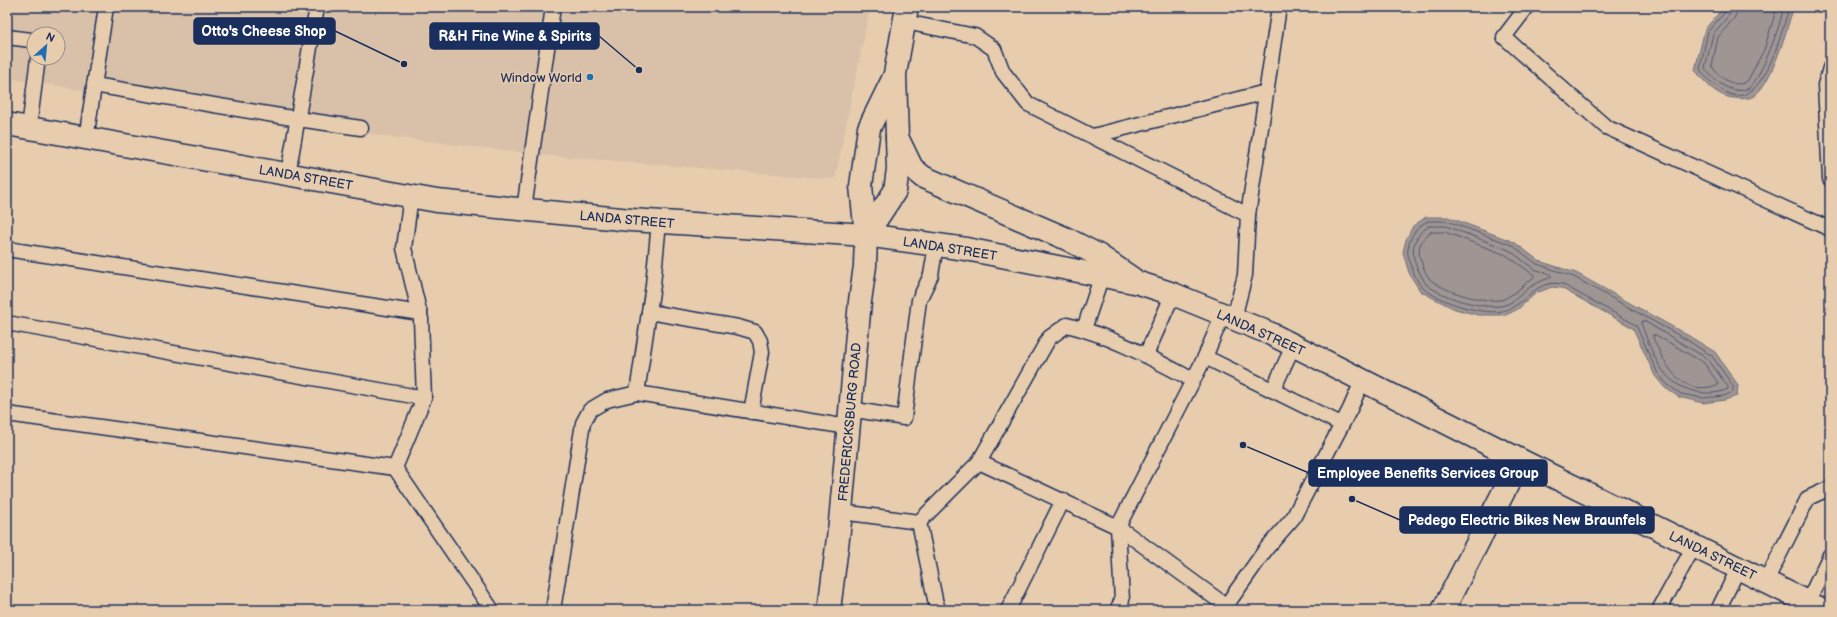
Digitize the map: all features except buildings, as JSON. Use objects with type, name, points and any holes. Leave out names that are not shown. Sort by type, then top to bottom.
[{"type":"main road","name":"FREDERICKSBURG ROAD","points":[[866,235],[895,191],[898,169],[895,74],[906,15]]},
{"type":"main road","name":"FREDERICKSBURG ROAD","points":[[829,610],[841,512],[860,301],[865,266],[866,235],[861,186],[869,128],[895,74]]},
{"type":"main road","name":"LANDA STREET","points":[[13,129],[86,139],[437,201],[659,222],[866,235],[1104,269],[1139,283],[1173,294],[1269,333],[1363,379],[1520,460],[1739,567],[1812,607]]},
{"type":"main road","name":"LANDA STREET","points":[[897,137],[912,168],[923,177],[1068,239],[1104,269]]},
{"type":"main road","points":[[1442,610],[1520,460]]},
{"type":"lane","points":[[86,139],[106,7]]},
{"type":"lane","points":[[288,174],[317,7]]},
{"type":"lane","points":[[524,209],[553,7]]},
{"type":"lane","points":[[1117,610],[1122,600],[1118,527],[1205,357],[1229,316],[1245,275],[1248,214],[1279,7]]},
{"type":"lane","points":[[1527,7],[1504,37],[1606,126],[1830,230]]},
{"type":"lane","points":[[906,15],[975,36],[994,49],[1003,72],[1028,104],[1248,214]]},
{"type":"lane","points":[[7,37],[26,39]]},
{"type":"lane","points":[[13,129],[35,66]]},
{"type":"lane","points":[[1830,68],[1825,85],[1830,179]]},
{"type":"lane","points":[[94,85],[361,128]]},
{"type":"lane","points":[[1092,136],[1266,92]]},
{"type":"lane","points":[[395,468],[424,398],[420,313],[404,248],[411,196]]},
{"type":"lane","points":[[637,393],[649,312],[659,222]]},
{"type":"lane","points":[[553,610],[583,423],[590,410],[607,400],[637,393],[751,412],[849,418],[904,418],[919,300],[931,275],[936,245]]},
{"type":"lane","points":[[7,249],[420,313]]},
{"type":"lane","points":[[1084,329],[1104,269]]},
{"type":"lane","points":[[1146,355],[1173,294]]},
{"type":"lane","points":[[649,312],[738,327],[755,332],[760,342],[762,352],[751,412]]},
{"type":"lane","points":[[7,323],[424,398]]},
{"type":"lane","points":[[920,522],[979,462],[1049,338],[1067,325],[1084,329],[1146,355],[1193,380]]},
{"type":"lane","points":[[1273,390],[1293,346]]},
{"type":"lane","points":[[1205,357],[1342,424]]},
{"type":"lane","points":[[979,462],[1118,527],[1224,608],[1266,549],[1293,518],[1342,424],[1363,379]]},
{"type":"lane","points":[[7,414],[395,468],[492,610]]},
{"type":"lane","points":[[1766,581],[1808,498],[1830,488]]},
{"type":"lane","points":[[1008,610],[1063,500]]},
{"type":"lane","points":[[841,512],[920,522]]},
{"type":"lane","points":[[920,522],[936,604],[939,610]]},
{"type":"lane","points":[[1659,610],[1694,546]]},
{"type":"lane","points":[[1812,607],[1830,555]]},
{"type":"lane","points":[[1718,610],[1739,567]]},
{"type":"shaded area","points":[[7,7],[870,7],[835,179],[541,155],[325,129],[7,78]]},
{"type":"water","points":[[1724,7],[1792,7],[1786,32],[1771,71],[1759,91],[1750,98],[1738,99],[1728,97],[1717,92],[1703,80],[1695,70],[1705,29]]},
{"type":"water","points":[[1426,217],[1448,217],[1514,242],[1539,261],[1576,273],[1689,336],[1715,352],[1738,385],[1737,396],[1725,400],[1703,403],[1679,397],[1665,388],[1655,376],[1633,328],[1561,288],[1552,287],[1536,293],[1518,309],[1506,315],[1478,315],[1455,309],[1420,291],[1409,273],[1403,252],[1406,240],[1413,226]]},
{"type":"place","name":"Otto's Cheese Shop","points":[[404,64]]},
{"type":"place","name":"R&H Fine Wine & Spirits","points":[[639,70]]},
{"type":"place","name":"Window World","points":[[590,77]]},
{"type":"place","name":"Employee Benefits Services Group","points":[[1243,445]]},
{"type":"place","name":"Pedego Electric Bikes New Braunfels","points":[[1352,499]]}]
